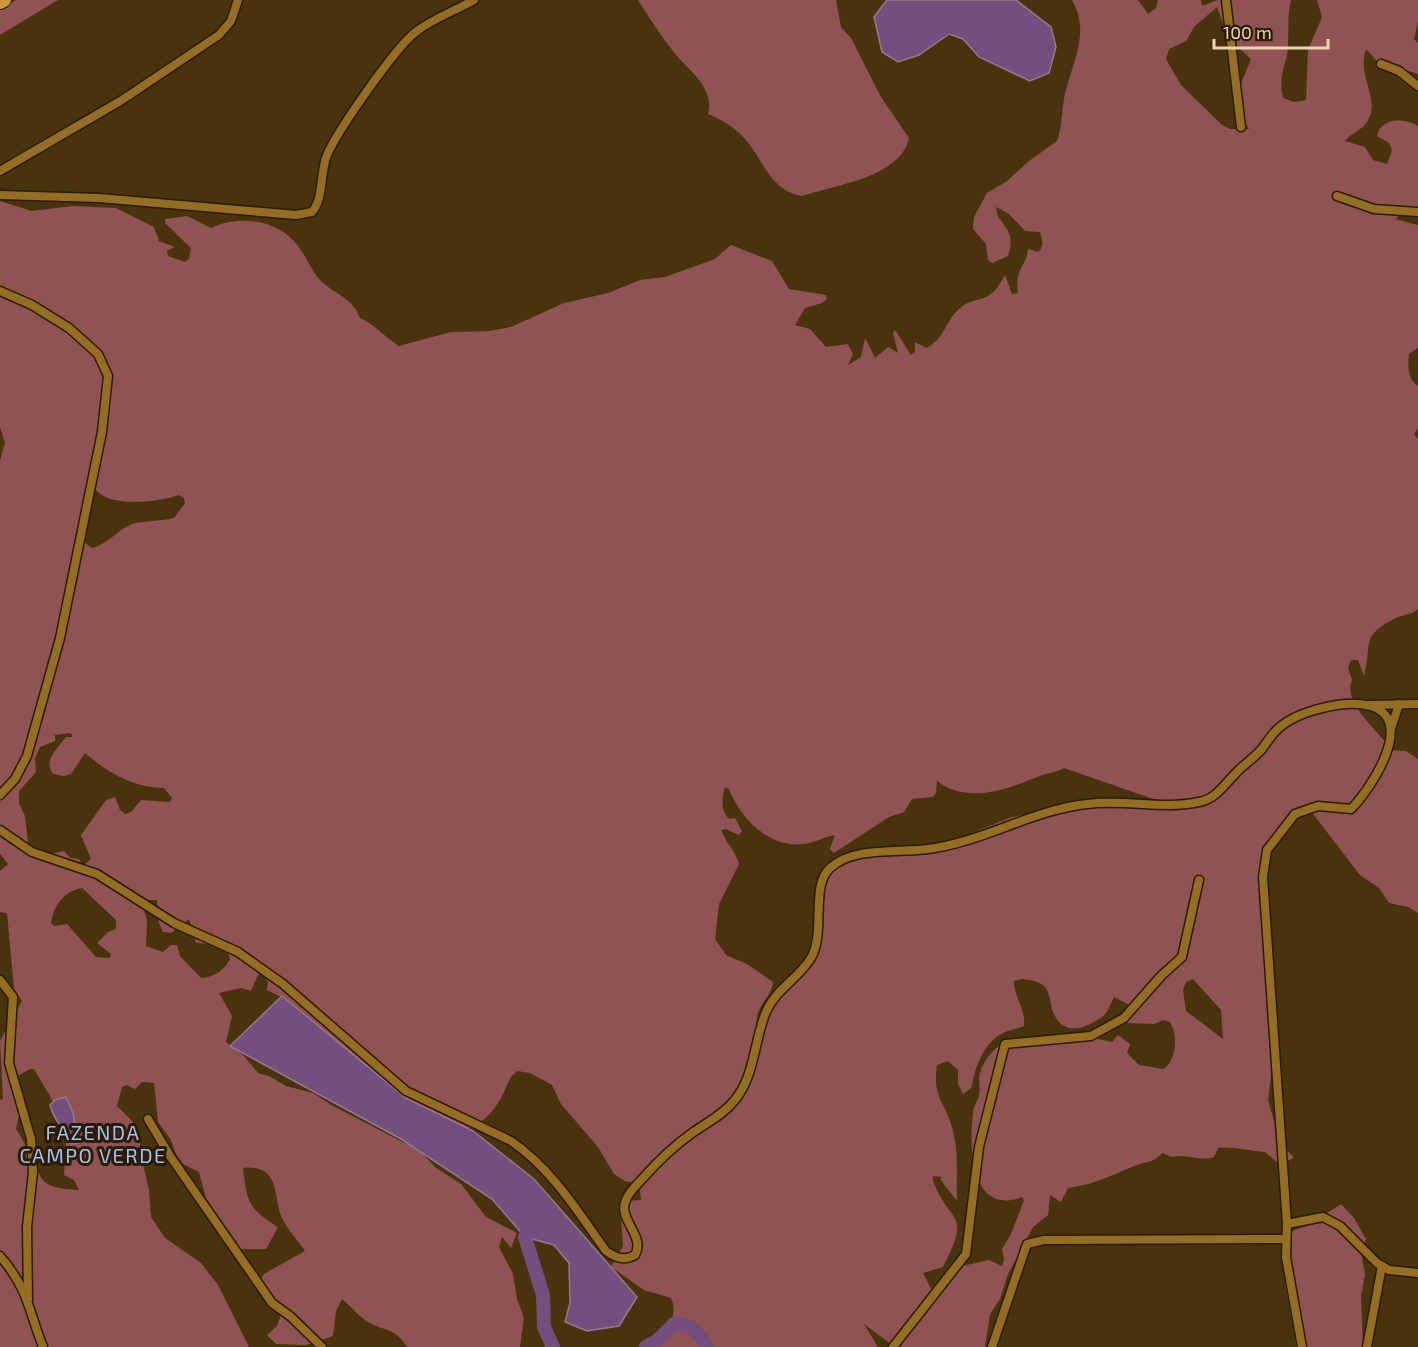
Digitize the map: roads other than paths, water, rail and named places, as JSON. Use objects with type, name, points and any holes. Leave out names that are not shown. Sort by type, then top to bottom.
[{"type":"street","points":[[0,171],[122,100],[219,35],[231,21],[238,0]]},
{"type":"street","points":[[0,195],[99,198],[296,215],[312,212],[316,205],[324,164],[335,138],[403,44],[428,22],[474,0]]},
{"type":"street","points":[[1226,0],[1241,127]]},
{"type":"street","points":[[1381,64],[1399,71],[1418,86]]},
{"type":"street","points":[[1336,196],[1374,209],[1418,212]]},
{"type":"street","points":[[0,291],[33,305],[83,339],[98,354],[104,365],[108,376],[108,393],[77,567],[60,638],[27,756],[15,779],[0,795]]},
{"type":"street","points":[[1302,1347],[1286,1257],[1287,1224],[1263,877],[1267,850],[1295,814],[1318,806],[1352,809],[1364,796],[1390,747],[1391,729],[1399,704]]},
{"type":"street","points":[[0,830],[33,852],[97,874],[174,923],[238,952],[257,965],[283,984],[406,1090],[511,1141],[526,1151],[562,1190],[606,1251],[615,1258],[624,1259],[635,1255],[638,1246],[625,1213],[626,1198],[663,1155],[736,1100],[749,1072],[766,1011],[774,999],[807,965],[816,949],[823,880],[833,865],[866,854],[927,849],[974,840],[1034,817],[1074,806],[1133,802],[1161,806],[1202,802],[1218,793],[1237,771],[1260,752],[1280,727],[1318,708],[1418,704]]},
{"type":"street","points":[[1369,705],[1379,710],[1391,729]]},
{"type":"street","points":[[893,1347],[966,1254],[979,1147],[1005,1044],[1090,1036],[1124,1018],[1161,976],[1182,957],[1199,880]]},
{"type":"street","points":[[0,980],[13,997],[9,1062],[32,1139],[33,1172],[27,1227],[28,1299]]},
{"type":"street","points":[[148,1119],[170,1156],[272,1303],[290,1316],[322,1347]]},
{"type":"street","points":[[1287,1224],[1323,1217],[1340,1226],[1389,1270],[1418,1273]]},
{"type":"street","points":[[992,1347],[1027,1244],[1044,1240],[1285,1239]]},
{"type":"street","points":[[0,1256],[18,1279],[28,1299],[43,1347]]},
{"type":"street","points":[[1367,1347],[1383,1266]]},
{"type":"waterway","points":[[525,1237],[543,1295],[544,1327],[553,1347]]},
{"type":"waterway","points":[[646,1347],[657,1341],[674,1324],[690,1327],[706,1347]]},
{"type":"district","name":"FAZENDA CAMPO VERDE","points":[[93,1144]]}]
